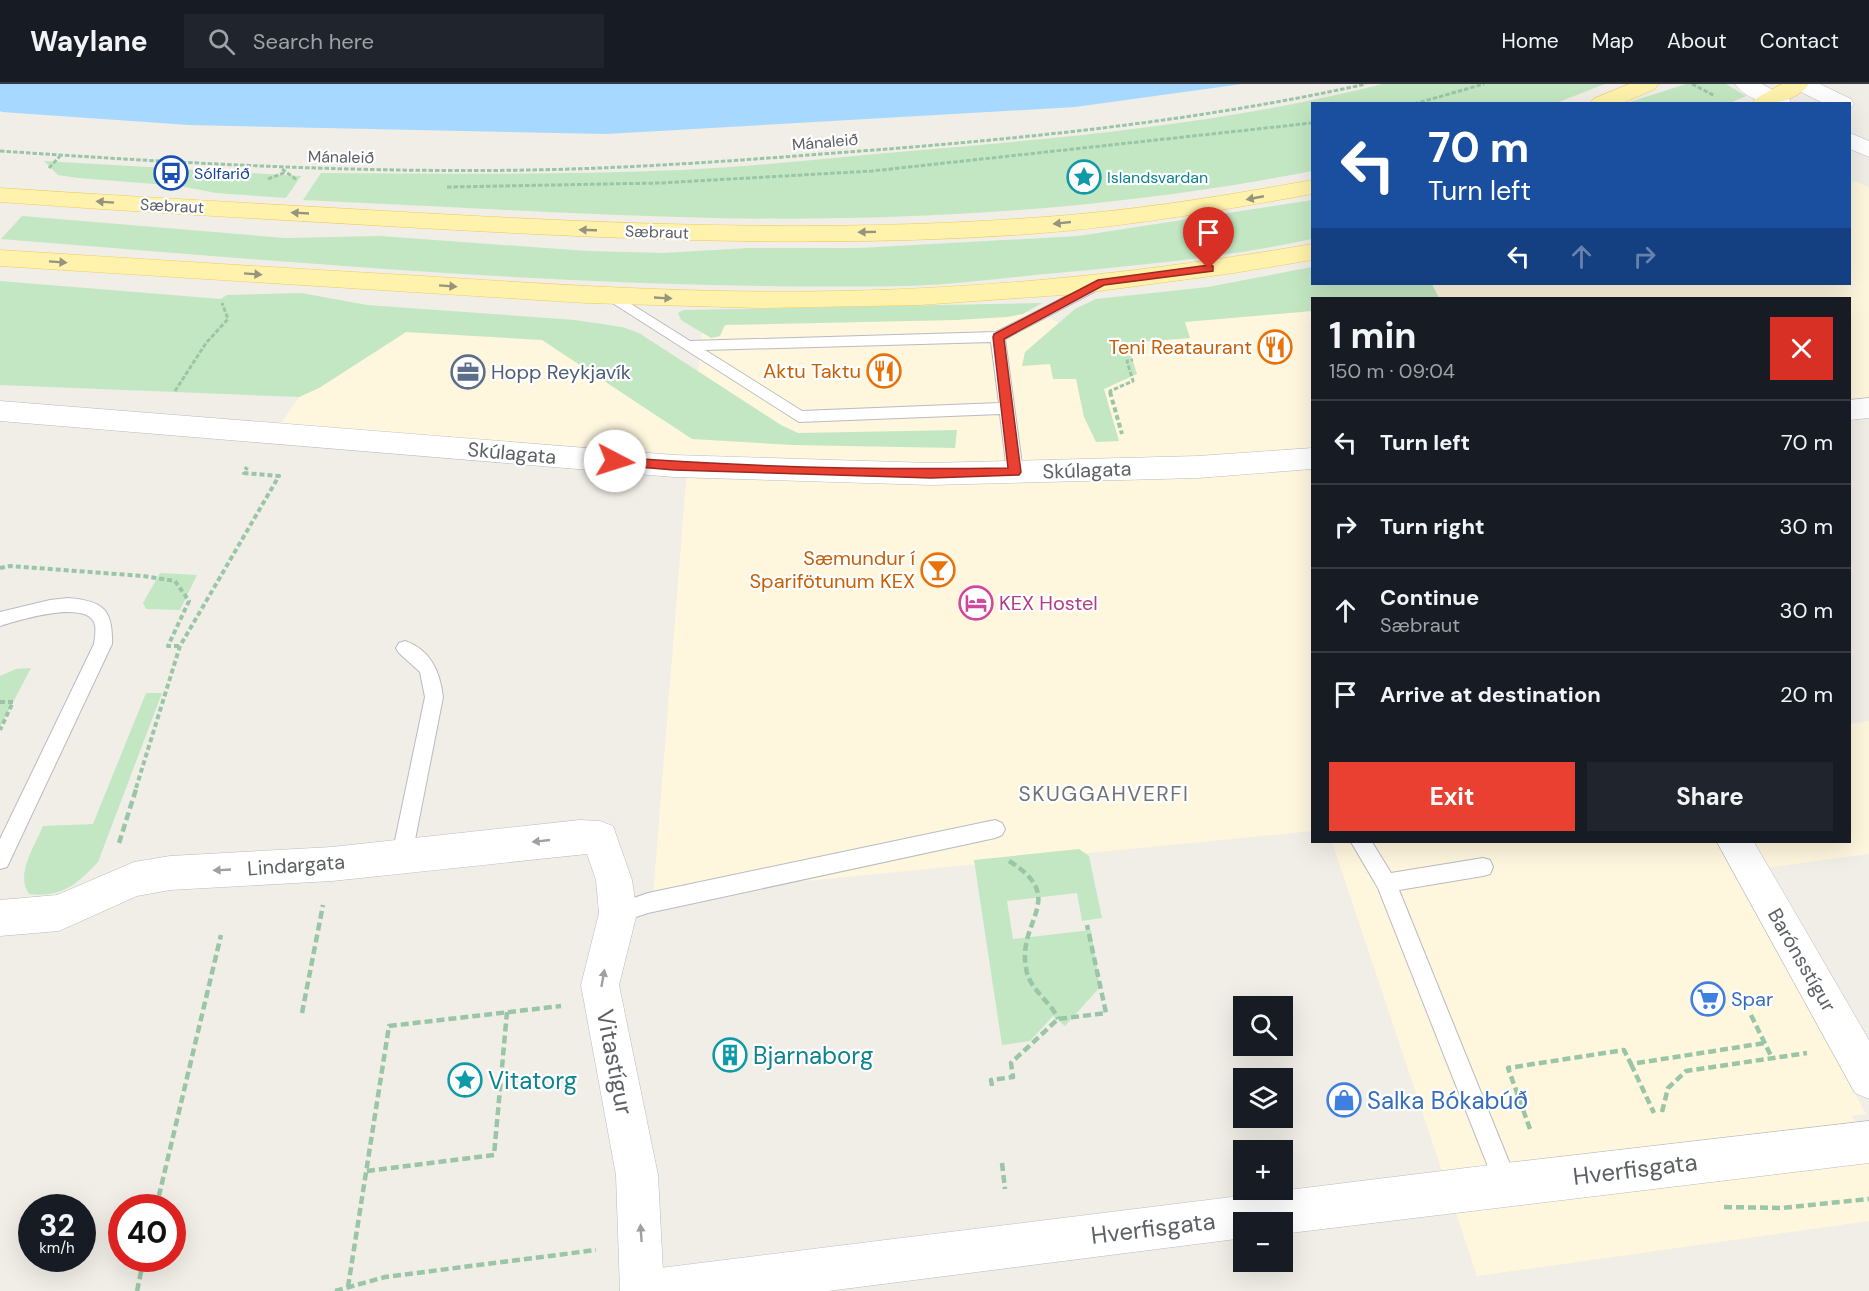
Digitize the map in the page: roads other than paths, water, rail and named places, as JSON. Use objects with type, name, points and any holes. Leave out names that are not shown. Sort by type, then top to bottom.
[{"type":"main road","points":[[1606,102],[1647,84]]},
{"type":"main road","points":[[1772,102],[1798,84]]},
{"type":"main road","name":"Sæbraut","points":[[0,195],[566,229],[706,234],[908,231],[1031,226],[1233,202],[1311,187]]},
{"type":"main road","points":[[0,258],[679,299],[836,299],[984,293],[1102,282],[1252,263],[1311,252]]},
{"type":"street","points":[[1746,84],[1772,102]]},
{"type":"street","points":[[1803,84],[1841,102]]},
{"type":"street","points":[[1851,141],[1869,150]]},
{"type":"street","points":[[1851,410],[1869,408]]},
{"type":"street","name":"Skúlagata","points":[[0,411],[674,466],[931,474],[1198,467],[1311,459]]},
{"type":"street","name":"Lindargata","points":[[0,918],[59,913],[134,879],[170,873],[332,864],[580,837],[600,838]]},
{"type":"street","name":"Vitastígur","points":[[600,838],[614,880],[618,914],[600,986],[637,1175],[642,1291]]},
{"type":"street","name":"Barónsstígur","points":[[1736,843],[1869,1079]]},
{"type":"street","name":"Hverfisgata","points":[[652,1291],[1506,1184],[1869,1142]]},
{"type":"lane","points":[[687,346],[998,337],[1102,282]]},
{"type":"lane","points":[[607,295],[799,417],[1007,408]]},
{"type":"lane","points":[[998,337],[1015,472]]},
{"type":"lane","points":[[0,619],[48,606],[75,604],[101,615],[106,630],[103,644],[0,861]]},
{"type":"lane","points":[[402,855],[434,697],[431,676],[422,658],[405,648]]},
{"type":"lane","points":[[618,914],[648,903],[994,829]]},
{"type":"lane","points":[[1362,843],[1386,883],[1506,1184]]},
{"type":"lane","points":[[1386,883],[1483,867]]},
{"type":"water","points":[[0,84],[1242,84],[1075,107],[606,134],[189,125],[2,112],[0,111]]},
{"type":"place","name":"Sólfarið","points":[[171,173]]},
{"type":"place","name":"Islandsvardan","points":[[1084,177]]},
{"type":"place","name":"Teni Reataurant","points":[[1275,347]]},
{"type":"place","name":"Aktu Taktu","points":[[884,371]]},
{"type":"place","name":"Hopp Reykjavík","points":[[468,372]]},
{"type":"place","name":"Sæmundur í Sparifötunum KEX","points":[[938,570]]},
{"type":"place","name":"KEX Hostel","points":[[976,603]]},
{"type":"place","name":"Spar","points":[[1708,999]]},
{"type":"place","name":"Bjarnaborg","points":[[730,1055]]},
{"type":"place","name":"Vitatorg","points":[[465,1080]]},
{"type":"place","name":"Salka Bókabúð","points":[[1344,1100]]},
{"type":"district","name":"SKUGGAHVERFI","points":[[1104,794]]}]
